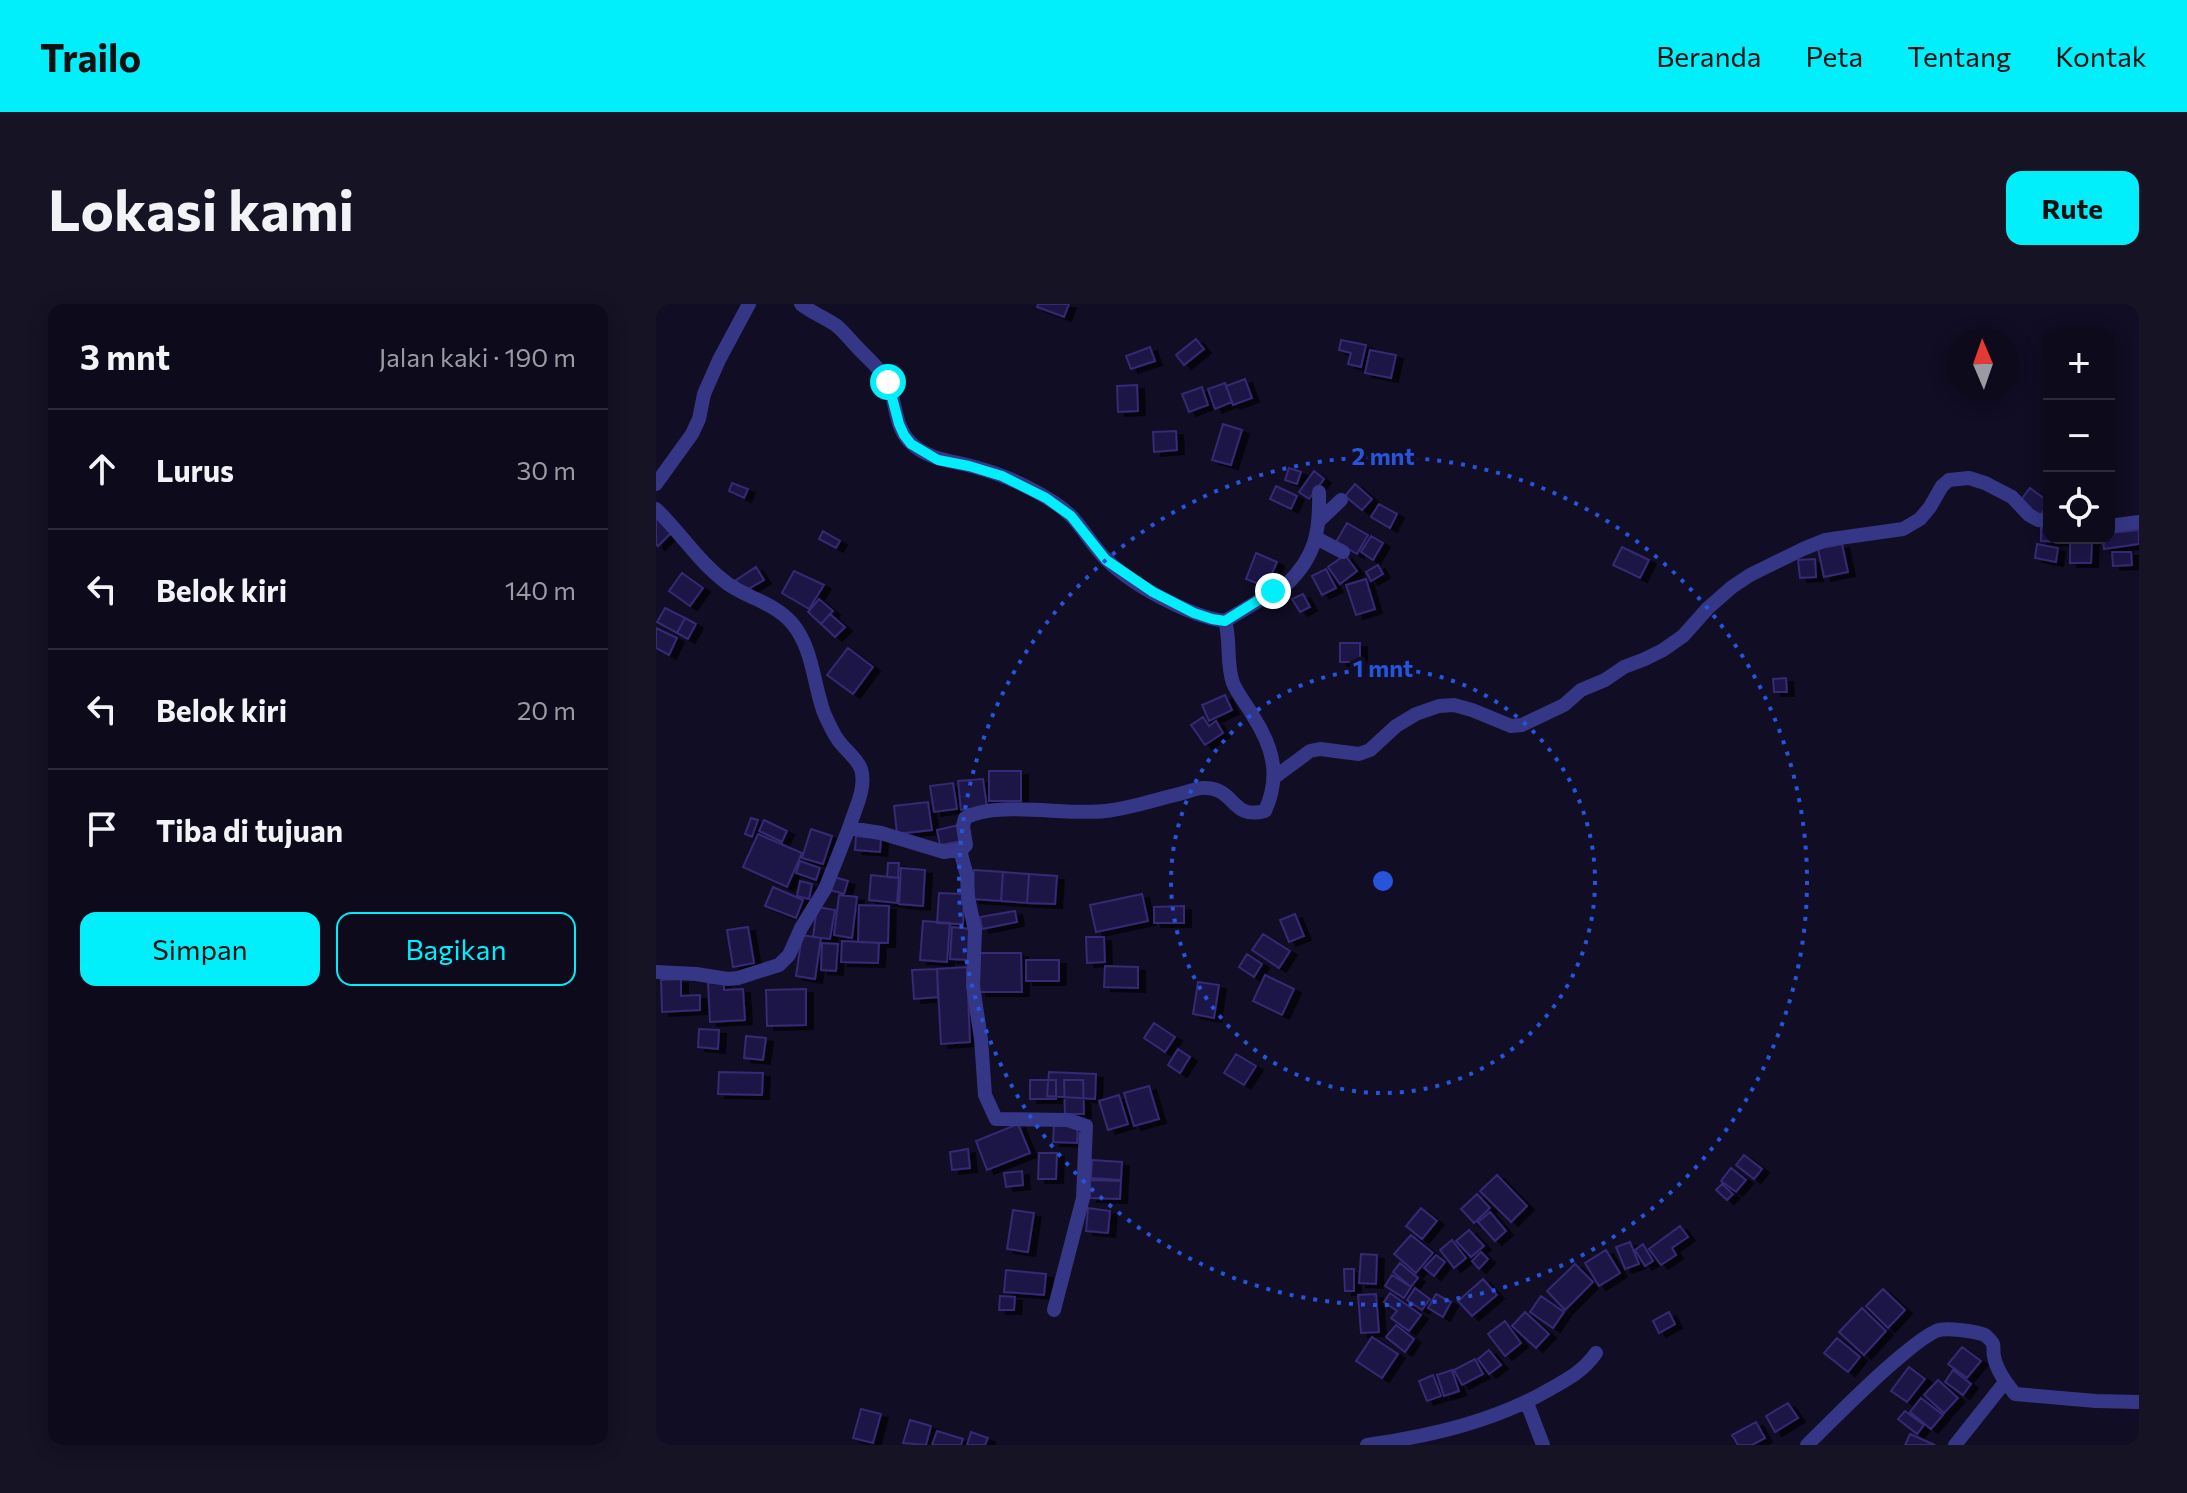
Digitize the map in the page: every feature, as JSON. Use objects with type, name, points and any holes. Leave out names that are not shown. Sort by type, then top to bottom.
[{"type":"street","points":[[656,484],[692,434],[704,394],[749,304]]},
{"type":"street","points":[[801,304],[837,326],[880,370],[888,382],[899,424],[911,444],[938,460],[1002,476],[1046,498],[1071,516],[1106,560],[1117,569],[1153,592],[1212,619],[1231,617],[1294,577],[1310,555],[1316,538],[1320,520],[1319,492]]},
{"type":"street","points":[[1275,777],[1310,751],[1329,749],[1359,754],[1370,750],[1396,726],[1416,714],[1439,706],[1454,705],[1511,726],[1522,725],[1564,705],[1581,690],[1605,680],[1624,667],[1663,650],[1691,629],[1708,608],[1732,587],[1761,569],[1825,540],[1903,529],[1920,519],[1949,480],[1969,478],[1985,483],[2012,497],[2023,509],[2043,520]]},
{"type":"street","points":[[1320,520],[1341,500]]},
{"type":"street","points":[[656,509],[702,563],[730,585],[769,605],[789,620],[800,634],[811,661],[825,715],[838,740],[861,768],[863,785],[825,889],[789,955],[779,965],[728,979],[656,972]]},
{"type":"street","points":[[2115,525],[2139,522]]},
{"type":"street","points":[[1316,538],[1343,552]]},
{"type":"street","points":[[849,828],[881,833],[944,852],[962,849],[966,845],[965,818],[1000,809],[1104,811],[1205,788],[1222,792],[1240,809],[1252,814],[1265,811],[1275,777],[1270,747],[1233,682],[1229,643],[1231,617]]},
{"type":"street","points":[[962,849],[975,931],[973,986],[985,1095],[990,1108],[996,1119],[1068,1120],[1086,1126],[1083,1198],[1054,1310]]},
{"type":"street","points":[[1807,1445],[1866,1386],[1938,1330],[1985,1335],[1994,1346],[1993,1355],[2005,1382],[2015,1394],[2139,1402]]},
{"type":"street","points":[[1367,1445],[1481,1421],[1527,1403],[1582,1371],[1596,1353]]},
{"type":"street","points":[[1955,1445],[2005,1382]]},
{"type":"street","points":[[1527,1403],[1543,1445]]},
{"type":"building","points":[[1038,304],[1069,304],[1064,317],[1037,307]]},
{"type":"building","points":[[1196,339],[1204,349],[1184,365],[1176,355]]},
{"type":"building","points":[[1341,340],[1366,345],[1361,367],[1348,364],[1351,353],[1339,350]]},
{"type":"building","points":[[1150,347],[1155,361],[1131,369],[1126,356]]},
{"type":"building","points":[[1370,350],[1396,355],[1391,378],[1365,373]]},
{"type":"building","points":[[1245,379],[1252,398],[1233,405],[1226,386]]},
{"type":"building","points":[[1225,383],[1232,402],[1215,409],[1208,389]]},
{"type":"building","points":[[1137,385],[1138,411],[1118,412],[1117,386]]},
{"type":"building","points":[[1202,387],[1208,405],[1189,412],[1182,394]]},
{"type":"building","points":[[1223,424],[1242,430],[1231,465],[1212,460]]},
{"type":"building","points":[[1176,431],[1177,450],[1154,452],[1153,432]]},
{"type":"building","points":[[1289,468],[1301,472],[1297,484],[1285,480]]},
{"type":"building","points":[[1314,471],[1324,479],[1309,499],[1299,492]]},
{"type":"building","points":[[732,483],[748,489],[744,498],[729,491]]},
{"type":"building","points":[[1355,484],[1372,499],[1362,510],[1345,496]]},
{"type":"building","points":[[1276,486],[1297,496],[1291,509],[1270,499]]},
{"type":"building","points":[[2030,488],[2043,498],[2043,511],[2040,516],[2020,501]]},
{"type":"building","points":[[1379,504],[1397,514],[1390,528],[1371,517]]},
{"type":"building","points":[[656,516],[673,531],[658,546],[656,544]]},
{"type":"building","points":[[1347,523],[1368,535],[1357,554],[1336,542]]},
{"type":"building","points":[[2139,530],[2139,544],[2104,549],[2104,544],[2115,544],[2115,532]]},
{"type":"building","points":[[823,531],[840,541],[836,548],[819,539]]},
{"type":"building","points":[[1371,536],[1383,543],[1373,560],[1361,552]]},
{"type":"building","points":[[1842,544],[1848,572],[1824,577],[1818,549]]},
{"type":"building","points":[[2037,544],[2058,548],[2056,562],[2035,558]]},
{"type":"building","points":[[2070,544],[2092,544],[2091,563],[2070,563]]},
{"type":"building","points":[[1622,547],[1649,560],[1640,578],[1613,565]]},
{"type":"building","points":[[2112,552],[2131,552],[2132,565],[2113,566]]},
{"type":"building","points":[[1256,553],[1277,562],[1266,587],[1246,579]]},
{"type":"building","points":[[1345,555],[1357,571],[1340,584],[1328,567]]},
{"type":"building","points":[[1815,559],[1816,577],[1800,578],[1798,560]]},
{"type":"building","points":[[1378,565],[1383,574],[1371,581],[1366,572]]},
{"type":"building","points":[[756,567],[764,580],[743,592],[736,580]]},
{"type":"building","points":[[1326,569],[1336,588],[1322,595],[1312,576]]},
{"type":"building","points":[[794,571],[824,585],[809,609],[782,593]]},
{"type":"building","points":[[682,573],[703,588],[690,606],[669,591]]},
{"type":"building","points":[[1366,579],[1375,609],[1356,615],[1346,585]]},
{"type":"building","points":[[1303,594],[1310,607],[1300,612],[1292,599]]},
{"type":"building","points":[[819,599],[833,611],[821,624],[808,612]]},
{"type":"building","points":[[665,608],[685,618],[677,633],[657,622]]},
{"type":"building","points":[[830,614],[845,627],[835,637],[821,624]]},
{"type":"building","points":[[685,618],[696,624],[688,639],[677,633]]},
{"type":"building","points":[[656,628],[677,638],[669,655],[656,648]]},
{"type":"building","points":[[1340,643],[1360,643],[1360,662],[1340,662]]},
{"type":"building","points":[[848,648],[873,667],[853,694],[827,675]]},
{"type":"building","points":[[1786,678],[1787,692],[1774,692],[1773,679]]},
{"type":"building","points":[[1225,695],[1232,710],[1209,721],[1202,705]]},
{"type":"building","points":[[1203,717],[1209,726],[1216,721],[1223,733],[1205,745],[1191,725]]},
{"type":"building","points":[[989,771],[1021,771],[1021,801],[989,801]]},
{"type":"building","points":[[983,779],[987,807],[961,810],[958,781]]},
{"type":"building","points":[[953,783],[957,809],[934,812],[930,786]]},
{"type":"building","points":[[928,802],[932,830],[897,834],[894,806]]},
{"type":"building","points":[[751,818],[758,820],[752,837],[745,834]]},
{"type":"building","points":[[764,820],[787,831],[782,842],[759,831]]},
{"type":"building","points":[[959,825],[962,841],[940,845],[937,830]]},
{"type":"building","points":[[811,829],[832,836],[823,864],[802,858]]},
{"type":"building","points":[[758,834],[802,853],[787,887],[743,867]]},
{"type":"building","points":[[856,836],[881,838],[880,852],[855,850]]},
{"type":"building","points":[[800,861],[820,868],[816,880],[796,873]]},
{"type":"building","points":[[888,863],[899,863],[898,878],[887,877]]},
{"type":"building","points":[[901,868],[925,870],[923,906],[899,904]]},
{"type":"building","points":[[974,870],[1003,872],[1001,901],[972,899]]},
{"type":"building","points":[[1003,872],[1029,874],[1027,903],[1001,901]]},
{"type":"building","points":[[1029,874],[1057,876],[1055,904],[1027,903]]},
{"type":"building","points":[[871,875],[899,878],[897,903],[869,900]]},
{"type":"building","points":[[834,877],[848,881],[844,894],[830,890]]},
{"type":"building","points":[[800,881],[812,884],[809,899],[797,896]]},
{"type":"building","points":[[773,887],[803,900],[796,918],[765,906]]},
{"type":"building","points":[[939,893],[964,894],[963,924],[937,923]]},
{"type":"building","points":[[1142,894],[1148,921],[1096,932],[1090,905]]},
{"type":"building","points":[[839,895],[857,897],[852,938],[834,935]]},
{"type":"building","points":[[859,905],[889,906],[888,943],[858,942]]},
{"type":"building","points":[[1184,906],[1184,923],[1154,923],[1154,907]]},
{"type":"building","points":[[817,907],[835,910],[830,939],[813,937]]},
{"type":"building","points":[[1015,911],[1017,922],[982,929],[980,917]]},
{"type":"building","points":[[1295,914],[1304,936],[1289,942],[1280,920]]},
{"type":"building","points":[[923,921],[950,923],[947,962],[920,960]]},
{"type":"building","points":[[748,927],[754,963],[733,967],[727,930]]},
{"type":"building","points":[[952,927],[970,929],[968,960],[950,959]]},
{"type":"building","points":[[1263,934],[1290,951],[1279,968],[1252,950]]},
{"type":"building","points":[[802,935],[821,938],[815,979],[796,976]]},
{"type":"building","points":[[1086,937],[1104,937],[1105,962],[1087,963]]},
{"type":"building","points":[[842,941],[879,943],[878,963],[841,962]]},
{"type":"building","points":[[822,943],[838,944],[836,971],[821,970]]},
{"type":"building","points":[[979,953],[1021,953],[1022,992],[979,992]]},
{"type":"building","points":[[1247,954],[1262,964],[1254,977],[1239,967]]},
{"type":"building","points":[[1026,960],[1059,960],[1059,981],[1026,981]]},
{"type":"building","points":[[1105,966],[1138,967],[1138,988],[1104,987]]},
{"type":"building","points":[[967,967],[970,1042],[941,1044],[937,969]]},
{"type":"building","points":[[937,969],[938,997],[914,999],[912,970]]},
{"type":"building","points":[[1265,975],[1294,989],[1282,1015],[1253,1001]]},
{"type":"building","points":[[681,979],[681,996],[700,995],[700,1010],[662,1012],[661,980]]},
{"type":"building","points":[[724,982],[724,990],[743,989],[745,1020],[710,1022],[708,983]]},
{"type":"building","points":[[1198,982],[1219,985],[1214,1018],[1193,1014]]},
{"type":"building","points":[[806,989],[806,1025],[767,1026],[766,990]]},
{"type":"building","points":[[1154,1023],[1175,1037],[1165,1052],[1144,1038]]},
{"type":"building","points":[[699,1029],[719,1030],[718,1049],[698,1047]]},
{"type":"building","points":[[746,1036],[766,1038],[763,1060],[744,1058]]},
{"type":"building","points":[[1178,1049],[1190,1057],[1180,1073],[1168,1065]]},
{"type":"building","points":[[1236,1054],[1256,1066],[1244,1085],[1224,1073]]},
{"type":"building","points":[[719,1072],[763,1073],[762,1095],[718,1094]]},
{"type":"building","points":[[1049,1072],[1096,1074],[1095,1099],[1047,1096]]},
{"type":"building","points":[[1030,1080],[1056,1080],[1056,1099],[1030,1099]]},
{"type":"building","points":[[1064,1080],[1083,1080],[1084,1114],[1065,1114]]},
{"type":"building","points":[[1149,1086],[1159,1119],[1134,1126],[1124,1093]]},
{"type":"building","points":[[1119,1095],[1128,1124],[1108,1130],[1099,1101]]},
{"type":"building","points":[[1018,1124],[1030,1153],[987,1170],[976,1141]]},
{"type":"building","points":[[1054,1124],[1078,1125],[1077,1143],[1053,1142]]},
{"type":"building","points":[[968,1149],[970,1168],[952,1170],[950,1152]]},
{"type":"building","points":[[1039,1153],[1057,1153],[1056,1179],[1038,1179]]},
{"type":"building","points":[[1744,1155],[1762,1169],[1754,1179],[1736,1165]]},
{"type":"building","points":[[1092,1160],[1122,1162],[1121,1180],[1091,1178]]},
{"type":"building","points":[[1731,1168],[1746,1180],[1736,1192],[1721,1181]]},
{"type":"building","points":[[1022,1171],[1023,1185],[1006,1187],[1004,1173]]},
{"type":"building","points":[[1497,1175],[1527,1206],[1511,1222],[1480,1191]]},
{"type":"building","points":[[1090,1180],[1121,1181],[1120,1199],[1090,1198]]},
{"type":"building","points":[[1722,1184],[1733,1194],[1727,1200],[1716,1190]]},
{"type":"building","points":[[1477,1194],[1490,1208],[1474,1223],[1461,1209]]},
{"type":"building","points":[[1088,1208],[1110,1211],[1108,1233],[1086,1231]]},
{"type":"building","points":[[1421,1208],[1437,1221],[1422,1239],[1406,1226]]},
{"type":"building","points":[[1013,1210],[1034,1213],[1028,1252],[1007,1249]]},
{"type":"building","points":[[1490,1212],[1506,1231],[1495,1241],[1478,1222]]},
{"type":"building","points":[[1680,1226],[1688,1237],[1672,1248],[1676,1255],[1661,1265],[1649,1249]]},
{"type":"building","points":[[1469,1230],[1484,1246],[1471,1257],[1456,1241]]},
{"type":"building","points":[[1411,1235],[1433,1253],[1416,1273],[1394,1254]]},
{"type":"building","points":[[1452,1240],[1466,1258],[1454,1268],[1440,1250]]},
{"type":"building","points":[[1630,1242],[1639,1264],[1625,1269],[1616,1247]]},
{"type":"building","points":[[1643,1244],[1653,1261],[1645,1266],[1635,1250]]},
{"type":"building","points":[[1606,1250],[1620,1273],[1599,1286],[1585,1263]]},
{"type":"building","points":[[1481,1252],[1488,1259],[1479,1269],[1472,1261]]},
{"type":"building","points":[[1361,1254],[1377,1255],[1376,1284],[1359,1283]]},
{"type":"building","points":[[1436,1255],[1445,1262],[1434,1276],[1424,1268]]},
{"type":"building","points":[[1400,1263],[1418,1278],[1411,1287],[1393,1272]]},
{"type":"building","points":[[1575,1264],[1593,1282],[1565,1310],[1547,1291]]},
{"type":"building","points":[[1344,1269],[1354,1269],[1354,1291],[1345,1291]]},
{"type":"building","points":[[1006,1270],[1046,1274],[1044,1295],[1004,1292]]},
{"type":"building","points":[[1392,1275],[1411,1287],[1404,1298],[1385,1286]]},
{"type":"building","points":[[1483,1279],[1497,1295],[1472,1316],[1458,1301]]},
{"type":"building","points":[[1415,1288],[1430,1299],[1422,1310],[1407,1300]]},
{"type":"building","points":[[1883,1289],[1905,1310],[1888,1328],[1866,1306]]},
{"type":"building","points":[[1390,1293],[1421,1315],[1409,1331],[1391,1318],[1397,1311],[1384,1302]]},
{"type":"building","points":[[1376,1294],[1379,1332],[1361,1333],[1358,1295]]},
{"type":"building","points":[[1436,1294],[1451,1302],[1443,1317],[1428,1308]]},
{"type":"building","points":[[1000,1296],[1015,1297],[1014,1310],[999,1310]]},
{"type":"building","points":[[1541,1296],[1564,1312],[1553,1328],[1530,1312]]},
{"type":"building","points":[[1862,1308],[1886,1331],[1864,1355],[1839,1332]]},
{"type":"building","points":[[1525,1312],[1549,1334],[1536,1348],[1512,1326]]},
{"type":"building","points":[[1669,1312],[1675,1324],[1659,1333],[1653,1321]]},
{"type":"building","points":[[1505,1321],[1521,1343],[1505,1356],[1488,1334]]},
{"type":"building","points":[[1396,1325],[1414,1339],[1405,1352],[1386,1337]]},
{"type":"building","points":[[1372,1337],[1398,1354],[1382,1378],[1356,1361]]},
{"type":"building","points":[[1837,1338],[1860,1357],[1848,1372],[1824,1353]]},
{"type":"building","points":[[1962,1347],[1981,1361],[1967,1378],[1948,1364]]},
{"type":"building","points":[[1489,1350],[1501,1365],[1489,1374],[1478,1359]]},
{"type":"building","points":[[1475,1359],[1483,1374],[1462,1385],[1454,1370]]},
{"type":"building","points":[[1909,1367],[1925,1379],[1907,1402],[1891,1391]]},
{"type":"building","points":[[1452,1370],[1459,1391],[1444,1396],[1437,1375]]},
{"type":"building","points":[[1953,1370],[1971,1384],[1963,1395],[1945,1382]]},
{"type":"building","points":[[1433,1375],[1441,1396],[1427,1401],[1419,1381]]},
{"type":"building","points":[[1938,1380],[1958,1398],[1944,1413],[1924,1395]]},
{"type":"building","points":[[1921,1398],[1943,1415],[1931,1429],[1910,1412]]},
{"type":"building","points":[[1788,1403],[1798,1418],[1775,1432],[1766,1416]]},
{"type":"building","points":[[861,1409],[881,1414],[873,1443],[853,1438]]},
{"type":"building","points":[[1905,1411],[1924,1425],[1917,1434],[1898,1419]]},
{"type":"building","points":[[910,1420],[931,1426],[926,1445],[903,1443]]},
{"type":"building","points":[[1756,1422],[1765,1438],[1752,1445],[1738,1445],[1732,1435]]},
{"type":"building","points":[[937,1431],[963,1439],[961,1445],[932,1445]]},
{"type":"building","points":[[971,1432],[988,1438],[985,1445],[967,1445]]},
{"type":"building","points":[[1910,1434],[1935,1445],[1905,1445]]},
{"type":"route","points":[[888,382],[899,424],[911,444],[938,460],[1002,476],[1046,498],[1071,516],[1106,560],[1153,592],[1194,613],[1225,621],[1273,591]]}]
